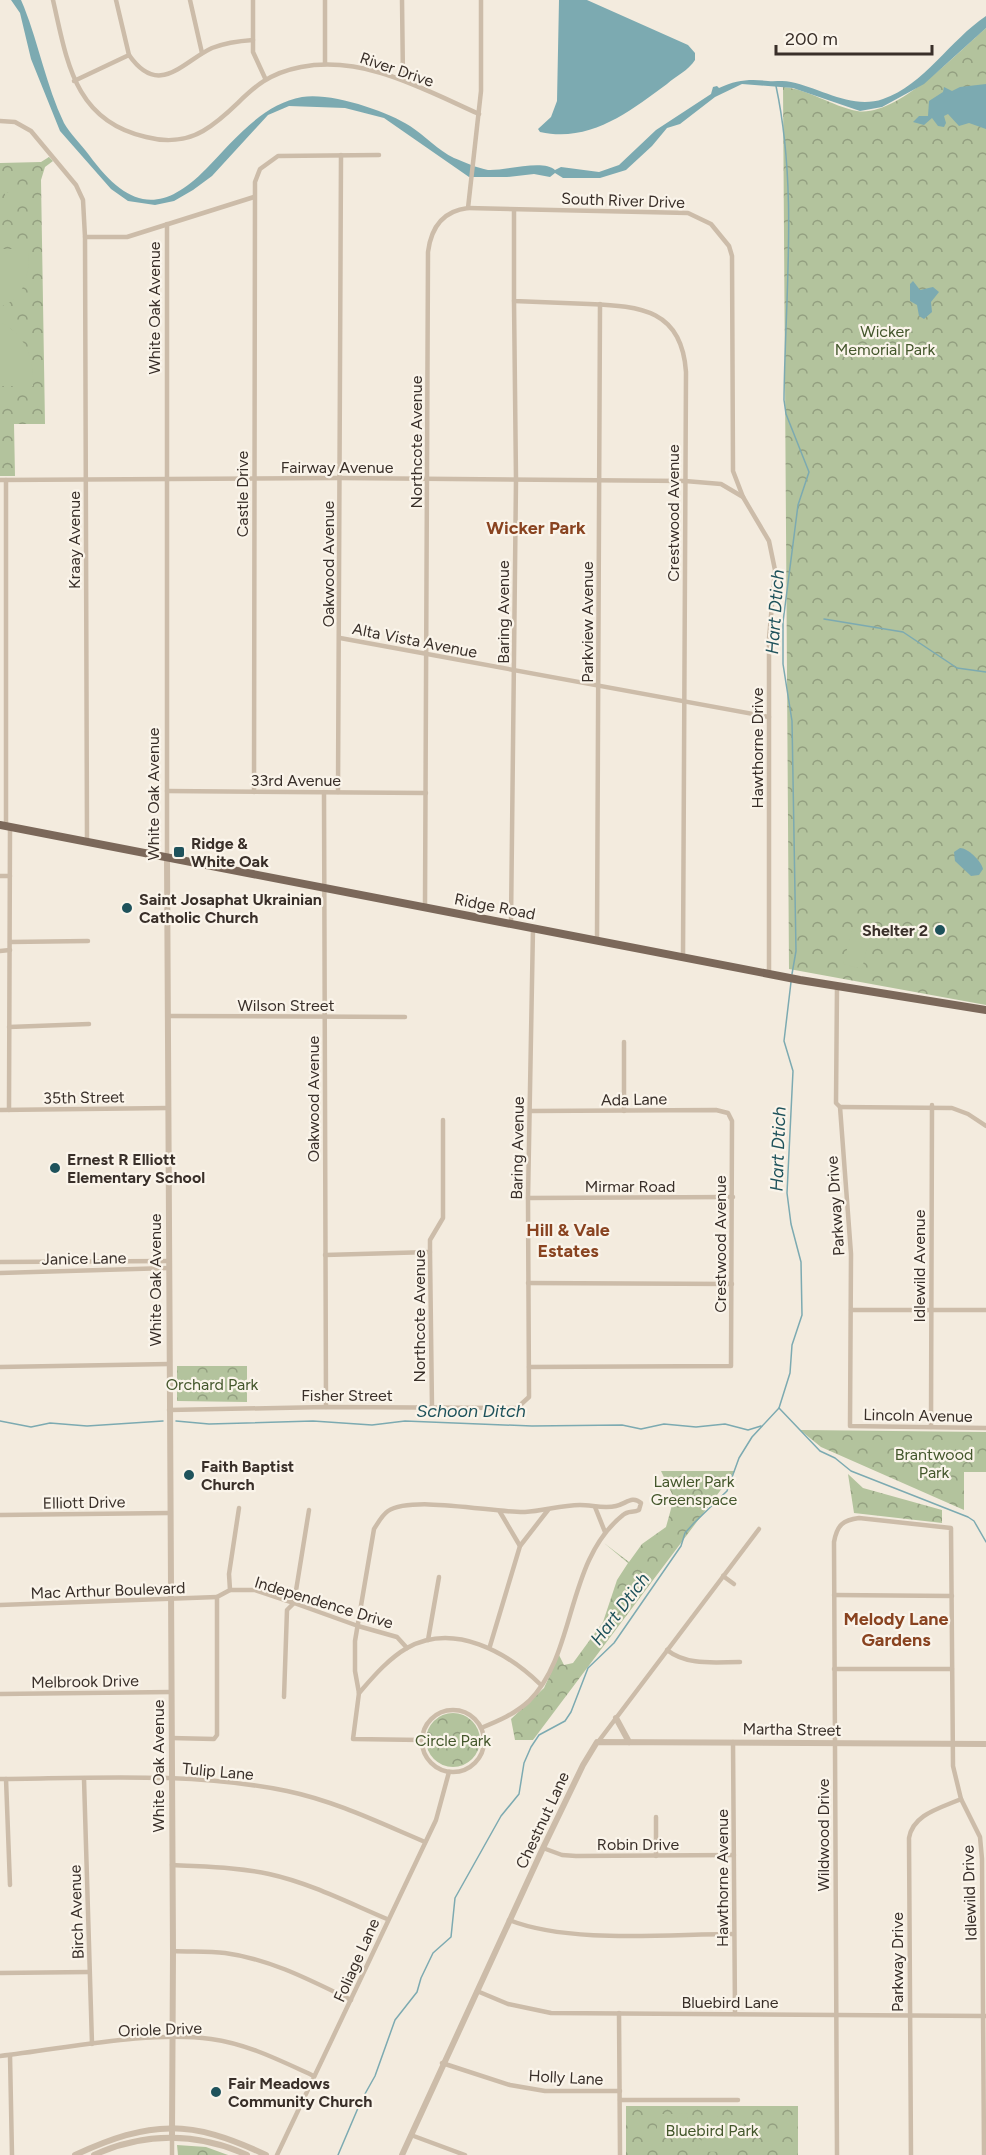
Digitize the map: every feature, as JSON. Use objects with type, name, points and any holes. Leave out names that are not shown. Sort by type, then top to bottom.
[{"type":"main road","name":"Ridge Road","points":[[5,826],[800,980],[986,1010]]},
{"type":"street","name":"River Drive","points":[[53,0],[74,81],[92,107],[111,124],[149,138],[174,140],[203,131],[265,78],[288,70],[325,64],[366,69],[403,80],[479,114]]},
{"type":"street","points":[[116,0],[129,55],[142,69],[160,75],[180,70],[202,53],[223,44],[253,40]]},
{"type":"street","points":[[190,0],[202,53]]},
{"type":"street","points":[[253,0],[253,40],[257,66],[265,78]]},
{"type":"street","points":[[325,0],[325,64]]},
{"type":"street","points":[[402,0],[403,80]]},
{"type":"street","points":[[468,208],[479,114],[481,0]]},
{"type":"street","points":[[74,81],[129,55]]},
{"type":"street","points":[[0,121],[15,122],[31,131],[76,185],[82,200],[85,237],[127,237],[255,197],[255,182],[260,169],[278,156],[379,155]]},
{"type":"street","name":"Oakwood Avenue","points":[[338,792],[341,155]]},
{"type":"street","name":"Castle Drive","points":[[254,792],[255,197]]},
{"type":"street","name":"South River Drive","points":[[468,208],[677,211],[697,215],[711,224],[729,246],[734,281]]},
{"type":"street","name":"Northcote Avenue","points":[[425,906],[430,239],[442,218],[450,212],[468,208]]},
{"type":"street","points":[[514,210],[514,301]]},
{"type":"street","name":"White Oak Avenue","points":[[167,224],[172,2155]]},
{"type":"street","name":"Kraay Avenue","points":[[85,237],[87,842]]},
{"type":"street","name":"Hawthorne Drive","points":[[734,281],[733,471],[743,497],[769,541],[774,561],[769,639],[769,974]]},
{"type":"street","name":"Crestwood Avenue","points":[[514,301],[642,308],[660,317],[672,328],[679,339],[686,372],[683,957]]},
{"type":"street","name":"Baring Avenue","points":[[511,923],[516,480],[514,301]]},
{"type":"street","name":"Parkview Avenue","points":[[597,940],[600,304]]},
{"type":"street","name":"Fairway Avenue","points":[[3,480],[339,478],[685,482],[721,484],[743,497]]},
{"type":"street","points":[[3,480],[5,826],[10,876],[9,1110]]},
{"type":"street","name":"Alta Vista Avenue","points":[[340,638],[769,717]]},
{"type":"street","name":"33rd Avenue","points":[[167,791],[426,793]]},
{"type":"street","name":"Oakwood Avenue","points":[[324,792],[326,1407]]},
{"type":"street","points":[[0,876],[10,876]]},
{"type":"street","name":"Baring Avenue","points":[[524,1404],[529,1397],[528,1198],[533,928]]},
{"type":"street","points":[[10,942],[88,941]]},
{"type":"street","points":[[0,951],[10,950]]},
{"type":"street","name":"Parkway Drive","points":[[837,986],[836,1103],[840,1107],[850,1254],[850,1426]]},
{"type":"street","name":"Wilson Street","points":[[168,1016],[405,1017]]},
{"type":"street","points":[[9,1027],[89,1024]]},
{"type":"street","points":[[624,1042],[624,1111]]},
{"type":"street","points":[[840,1107],[932,1106],[952,1108],[968,1114],[986,1126]]},
{"type":"street","name":"Idlewild Avenue","points":[[931,1427],[932,1106]]},
{"type":"street","name":"35th Street","points":[[0,1110],[168,1108]]},
{"type":"street","name":"Ada Lane","points":[[530,1111],[716,1110],[728,1113],[732,1121]]},
{"type":"street","name":"Northcote Avenue","points":[[432,1408],[430,1240],[443,1218],[443,1120]]},
{"type":"street","name":"Crestwood Avenue","points":[[529,1367],[731,1366],[732,1121]]},
{"type":"street","name":"Mirmar Road","points":[[528,1198],[733,1197]]},
{"type":"street","points":[[325,1255],[430,1252]]},
{"type":"street","name":"Janice Lane","points":[[0,1262],[169,1261]]},
{"type":"street","name":"Janice Lane","points":[[0,1273],[169,1268]]},
{"type":"street","points":[[528,1283],[732,1284]]},
{"type":"street","points":[[851,1310],[986,1310]]},
{"type":"street","points":[[0,1366],[169,1364]]},
{"type":"street","name":"Fisher Street","points":[[169,1410],[326,1407],[516,1408],[524,1404]]},
{"type":"street","name":"Lincoln Avenue","points":[[850,1426],[986,1428]]},
{"type":"street","points":[[422,1740],[353,1739],[359,1693],[355,1671],[357,1626],[374,1529],[389,1510],[402,1507],[466,1506],[500,1512],[548,1510],[582,1505],[614,1507],[631,1498],[640,1503],[639,1510],[622,1515],[605,1532],[584,1572],[553,1660],[541,1685],[518,1710],[481,1728]]},
{"type":"street","points":[[595,1507],[605,1532]]},
{"type":"street","points":[[171,1738],[214,1739],[217,1735],[217,1597],[230,1590],[229,1574],[239,1508]]},
{"type":"street","points":[[284,1696],[287,1610],[294,1603],[309,1510]]},
{"type":"street","points":[[490,1646],[520,1546],[548,1510]]},
{"type":"street","points":[[500,1512],[520,1546]]},
{"type":"street","name":"Elliott Drive","points":[[0,1515],[169,1513]]},
{"type":"street","name":"Wildwood Drive","points":[[837,2155],[834,1542],[840,1525],[848,1519],[859,1518],[951,1528]]},
{"type":"street","name":"Idlewild Drive","points":[[951,1528],[953,1767],[961,1799],[976,1825],[982,1859],[985,2016],[984,2155]]},
{"type":"street","name":"Chestnut Lane","points":[[402,2155],[442,2062],[583,1765],[597,1742],[759,1529]]},
{"type":"street","points":[[723,1576],[734,1584]]},
{"type":"street","points":[[429,1640],[439,1577]]},
{"type":"street","name":"Independence Drive","points":[[230,1590],[255,1590],[357,1626],[397,1637],[407,1648]]},
{"type":"street","points":[[834,1595],[952,1596]]},
{"type":"street","name":"Mac Arthur Boulevard","points":[[0,1605],[217,1597]]},
{"type":"street","points":[[359,1693],[378,1671],[407,1648],[429,1640],[469,1641],[490,1646],[521,1665],[541,1685]]},
{"type":"street","points":[[667,1650],[676,1657],[688,1661],[740,1662]]},
{"type":"street","points":[[834,1669],[952,1669]]},
{"type":"street","name":"Melbrook Drive","points":[[0,1694],[171,1692]]},
{"type":"street","points":[[447,1710],[464,1712],[471,1715],[481,1728],[484,1746],[480,1757],[467,1768],[449,1772],[429,1761],[422,1740],[426,1724],[439,1713],[447,1710]]},
{"type":"street","points":[[616,1718],[629,1742]]},
{"type":"street","name":"Martha Street","points":[[597,1742],[986,1744]]},
{"type":"street","name":"Hawthorne Avenue","points":[[733,1742],[735,2014]]},
{"type":"street","name":"Foliage Lane","points":[[277,2155],[387,1919],[436,1820],[449,1772]]},
{"type":"street","name":"Tulip Lane","points":[[3,1779],[161,1777],[249,1784],[290,1791],[338,1805],[425,1842]]},
{"type":"street","points":[[3,1779],[10,1885]]},
{"type":"street","name":"Birch Avenue","points":[[84,1779],[92,2044]]},
{"type":"street","name":"Parkway Drive","points":[[910,2155],[910,1826],[918,1819],[961,1799]]},
{"type":"street","points":[[656,1817],[656,1856]]},
{"type":"street","name":"Robin Drive","points":[[543,1848],[569,1856],[734,1855]]},
{"type":"street","points":[[172,1865],[231,1868],[271,1875],[319,1890],[387,1919]]},
{"type":"street","points":[[509,1920],[531,1929],[569,1934],[733,1934]]},
{"type":"street","points":[[173,1951],[225,1953],[253,1959],[286,1969],[351,2000]]},
{"type":"street","points":[[0,1973],[89,1972]]},
{"type":"street","name":"Bluebird Lane","points":[[477,1991],[508,2004],[551,2013],[985,2016]]},
{"type":"street","points":[[619,2013],[620,2155]]},
{"type":"street","name":"Oriole Drive","points":[[0,2056],[92,2044],[172,2037],[210,2039],[239,2045],[314,2076]]},
{"type":"street","points":[[9,2055],[12,2155]]},
{"type":"street","name":"Holly Lane","points":[[442,2062],[499,2082],[533,2089],[620,2091]]},
{"type":"street","name":"Holly Lane","points":[[620,2100],[738,2100]]},
{"type":"street","points":[[75,2155],[110,2139],[140,2130],[172,2127],[200,2129],[228,2137],[266,2155]]},
{"type":"street","points":[[411,2136],[465,2155]]},
{"type":"street","points":[[94,2155],[112,2147],[142,2139],[172,2137],[196,2138],[224,2144],[247,2155]]},
{"type":"green space","name":"Wicker Memorial Park","points":[[986,28],[986,1005],[789,969],[783,87],[802,91],[847,109],[873,110],[890,104],[926,81]]},
{"type":"green space","points":[[49,157],[53,161],[45,167],[41,180],[45,424],[14,424],[15,476],[0,476],[0,163],[41,162]]},
{"type":"green space","points":[[5,193],[14,193],[14,212],[5,212]]},
{"type":"green space","points":[[0,249],[29,249],[27,276],[21,291],[9,303],[0,307]]},
{"type":"green space","points":[[0,322],[9,327],[27,348],[32,366],[33,386],[0,386]]},
{"type":"green space","points":[[853,927],[871,931],[862,969],[843,964]]},
{"type":"green space","name":"Orchard Park","points":[[177,1366],[247,1366],[247,1402],[177,1401]]},
{"type":"green space","name":"Brantwood Park","points":[[800,1430],[986,1432],[986,1472],[964,1472],[964,1510],[821,1447]]},
{"type":"green space","points":[[946,1444],[955,1444],[955,1462],[946,1462]]},
{"type":"green space","points":[[958,1444],[967,1444],[967,1462],[958,1462]]},
{"type":"green space","name":"Lawler Park Greenspace","points":[[661,1471],[735,1471],[533,1740],[515,1740],[511,1719],[544,1688],[559,1655],[564,1665],[573,1663],[603,1622],[617,1580],[628,1563],[604,1543],[629,1562],[642,1544],[666,1527],[674,1498]]},
{"type":"green space","points":[[848,1474],[863,1488],[942,1510],[942,1523],[854,1513]]},
{"type":"green space","name":"Circle Park","points":[[453,1713],[463,1715],[472,1721],[478,1730],[480,1740],[478,1750],[472,1759],[463,1765],[453,1767],[443,1765],[434,1759],[428,1750],[426,1740],[428,1730],[434,1721],[443,1715]]},
{"type":"green space","name":"Bluebird Park","points":[[626,2106],[798,2106],[798,2155],[626,2155]]},
{"type":"green space","points":[[687,2113],[688,2132],[679,2132],[679,2114]]},
{"type":"green space","points":[[657,2114],[665,2114],[666,2133],[657,2133]]},
{"type":"green space","points":[[668,2114],[676,2114],[677,2132],[668,2132]]},
{"type":"green space","points":[[717,2116],[744,2123],[739,2140],[730,2149],[723,2151],[697,2150],[711,2119]]},
{"type":"green space","points":[[177,2145],[206,2147],[228,2155],[178,2155]]},
{"type":"water","points":[[11,0],[21,0],[52,94],[66,127],[116,185],[143,199],[158,199],[173,195],[189,185],[261,115],[287,101],[302,97],[328,97],[388,114],[410,126],[448,155],[484,169],[542,166],[555,170],[561,167],[599,172],[619,165],[656,130],[711,94],[713,87],[719,88],[749,80],[785,81],[848,100],[871,102],[883,99],[911,84],[960,37],[986,16],[986,28],[924,84],[882,107],[860,111],[793,88],[742,84],[715,97],[680,124],[667,128],[652,146],[626,170],[600,178],[563,178],[555,173],[550,177],[534,174],[469,177],[384,118],[345,108],[289,106],[268,115],[212,176],[174,201],[155,205],[128,201],[111,189],[60,131],[31,59],[20,13]]},
{"type":"water","points":[[559,0],[587,0],[688,45],[695,53],[695,60],[686,70],[653,95],[608,123],[576,133],[540,132],[538,129],[551,117],[557,101]]},
{"type":"water","points":[[986,84],[986,129],[969,123],[959,126],[948,114],[944,116],[946,123],[944,127],[938,126],[932,118],[924,125],[913,122],[919,116],[928,116],[929,101],[943,92],[944,87],[952,91],[960,87]]},
{"type":"water","points":[[913,281],[920,290],[933,287],[939,292],[931,302],[932,312],[924,319],[919,316],[917,305],[910,301],[910,284]]},
{"type":"water","points":[[960,848],[980,862],[983,869],[979,875],[971,876],[955,861],[954,852]]},
{"type":"waterway","name":"Hart Dtich","points":[[776,86],[783,125],[788,203],[789,243],[784,400],[786,414],[809,472],[798,505],[783,622],[783,664],[792,721],[796,951],[792,974]]},
{"type":"waterway","points":[[824,619],[903,632],[957,668],[986,672]]},
{"type":"waterway","name":"Hart Dtich","points":[[338,2155],[361,2101],[375,2076],[395,2020],[417,1992],[433,1953],[451,1937],[455,1898],[501,1816],[519,1794],[524,1763],[531,1747],[539,1735],[565,1721],[571,1712],[588,1668],[614,1643],[681,1546],[685,1533],[727,1491],[739,1458],[752,1437],[779,1408],[790,1373],[792,1345],[802,1315],[801,1262],[791,1224],[787,1193],[793,1071],[784,1041],[791,982]]},
{"type":"waterway","points":[[779,1408],[820,1451],[835,1458],[851,1471],[968,1517],[974,1521],[986,1542]]},
{"type":"waterway","name":"Schoon Ditch","points":[[0,1421],[31,1427],[50,1423],[87,1426],[163,1421]]},
{"type":"waterway","name":"Schoon Ditch","points":[[176,1421],[209,1424],[313,1421],[372,1425],[405,1421],[532,1426],[622,1425],[641,1429],[664,1424],[696,1427],[725,1424],[748,1430],[761,1426]]},
{"type":"place","name":"Ridge & White Oak","points":[[179,852]]},
{"type":"place","name":"Saint Josaphat Ukrainian Catholic Church","points":[[127,908]]},
{"type":"place","name":"Shelter 2","points":[[940,930]]},
{"type":"place","name":"Ernest R Elliott Elementary School","points":[[55,1168]]},
{"type":"place","name":"Faith Baptist Church","points":[[189,1475]]},
{"type":"place","name":"Fair Meadows Community Church","points":[[216,2092]]},
{"type":"district","name":"Wicker Park","points":[[536,528]]},
{"type":"district","name":"Hill & Vale Estates","points":[[568,1240]]},
{"type":"district","name":"Melody Lane Gardens","points":[[896,1629]]}]
